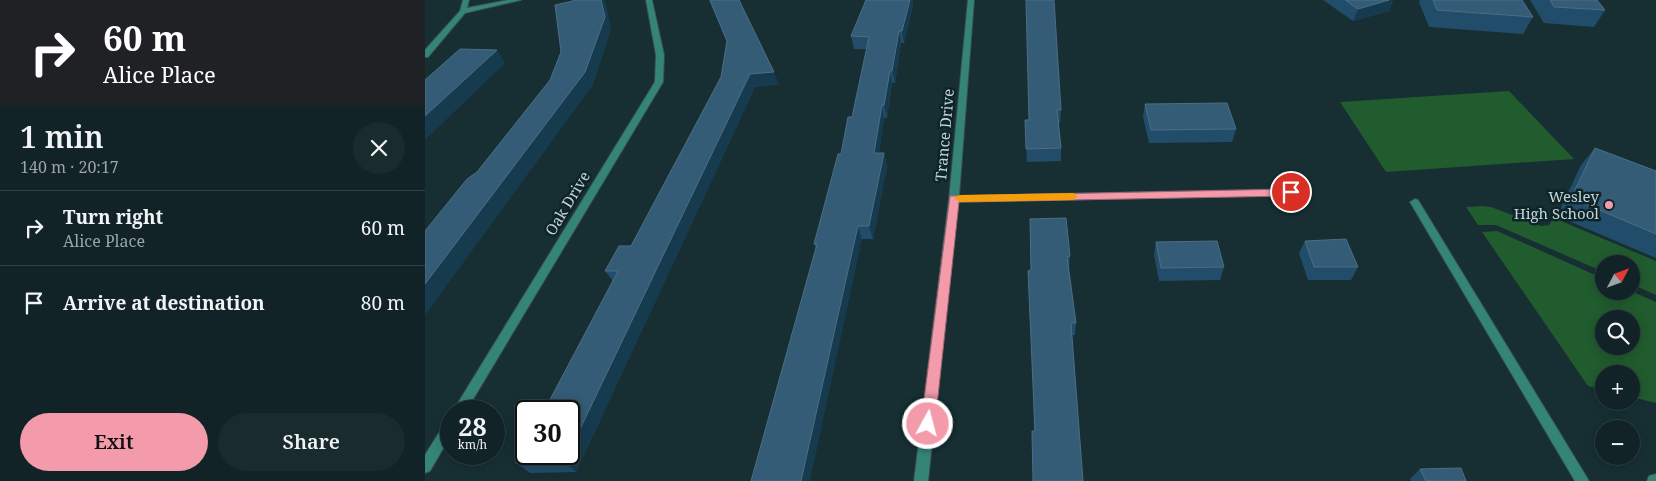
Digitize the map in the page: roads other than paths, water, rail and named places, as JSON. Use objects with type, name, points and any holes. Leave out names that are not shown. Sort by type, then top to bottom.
[{"type":"street","points":[[425,55],[463,11],[466,0]]},
{"type":"street","points":[[463,11],[518,0]]},
{"type":"street","name":"Oak Drive","points":[[466,400],[659,82],[660,55],[649,0]]},
{"type":"street","name":"Trance Drive","points":[[921,481],[954,198],[971,0]]},
{"type":"street","points":[[954,198],[1291,192]]},
{"type":"street","points":[[1415,202],[1582,481]]},
{"type":"street","points":[[425,467],[440,442]]},
{"type":"place","name":"Wesley High School","points":[[1609,205]]}]
